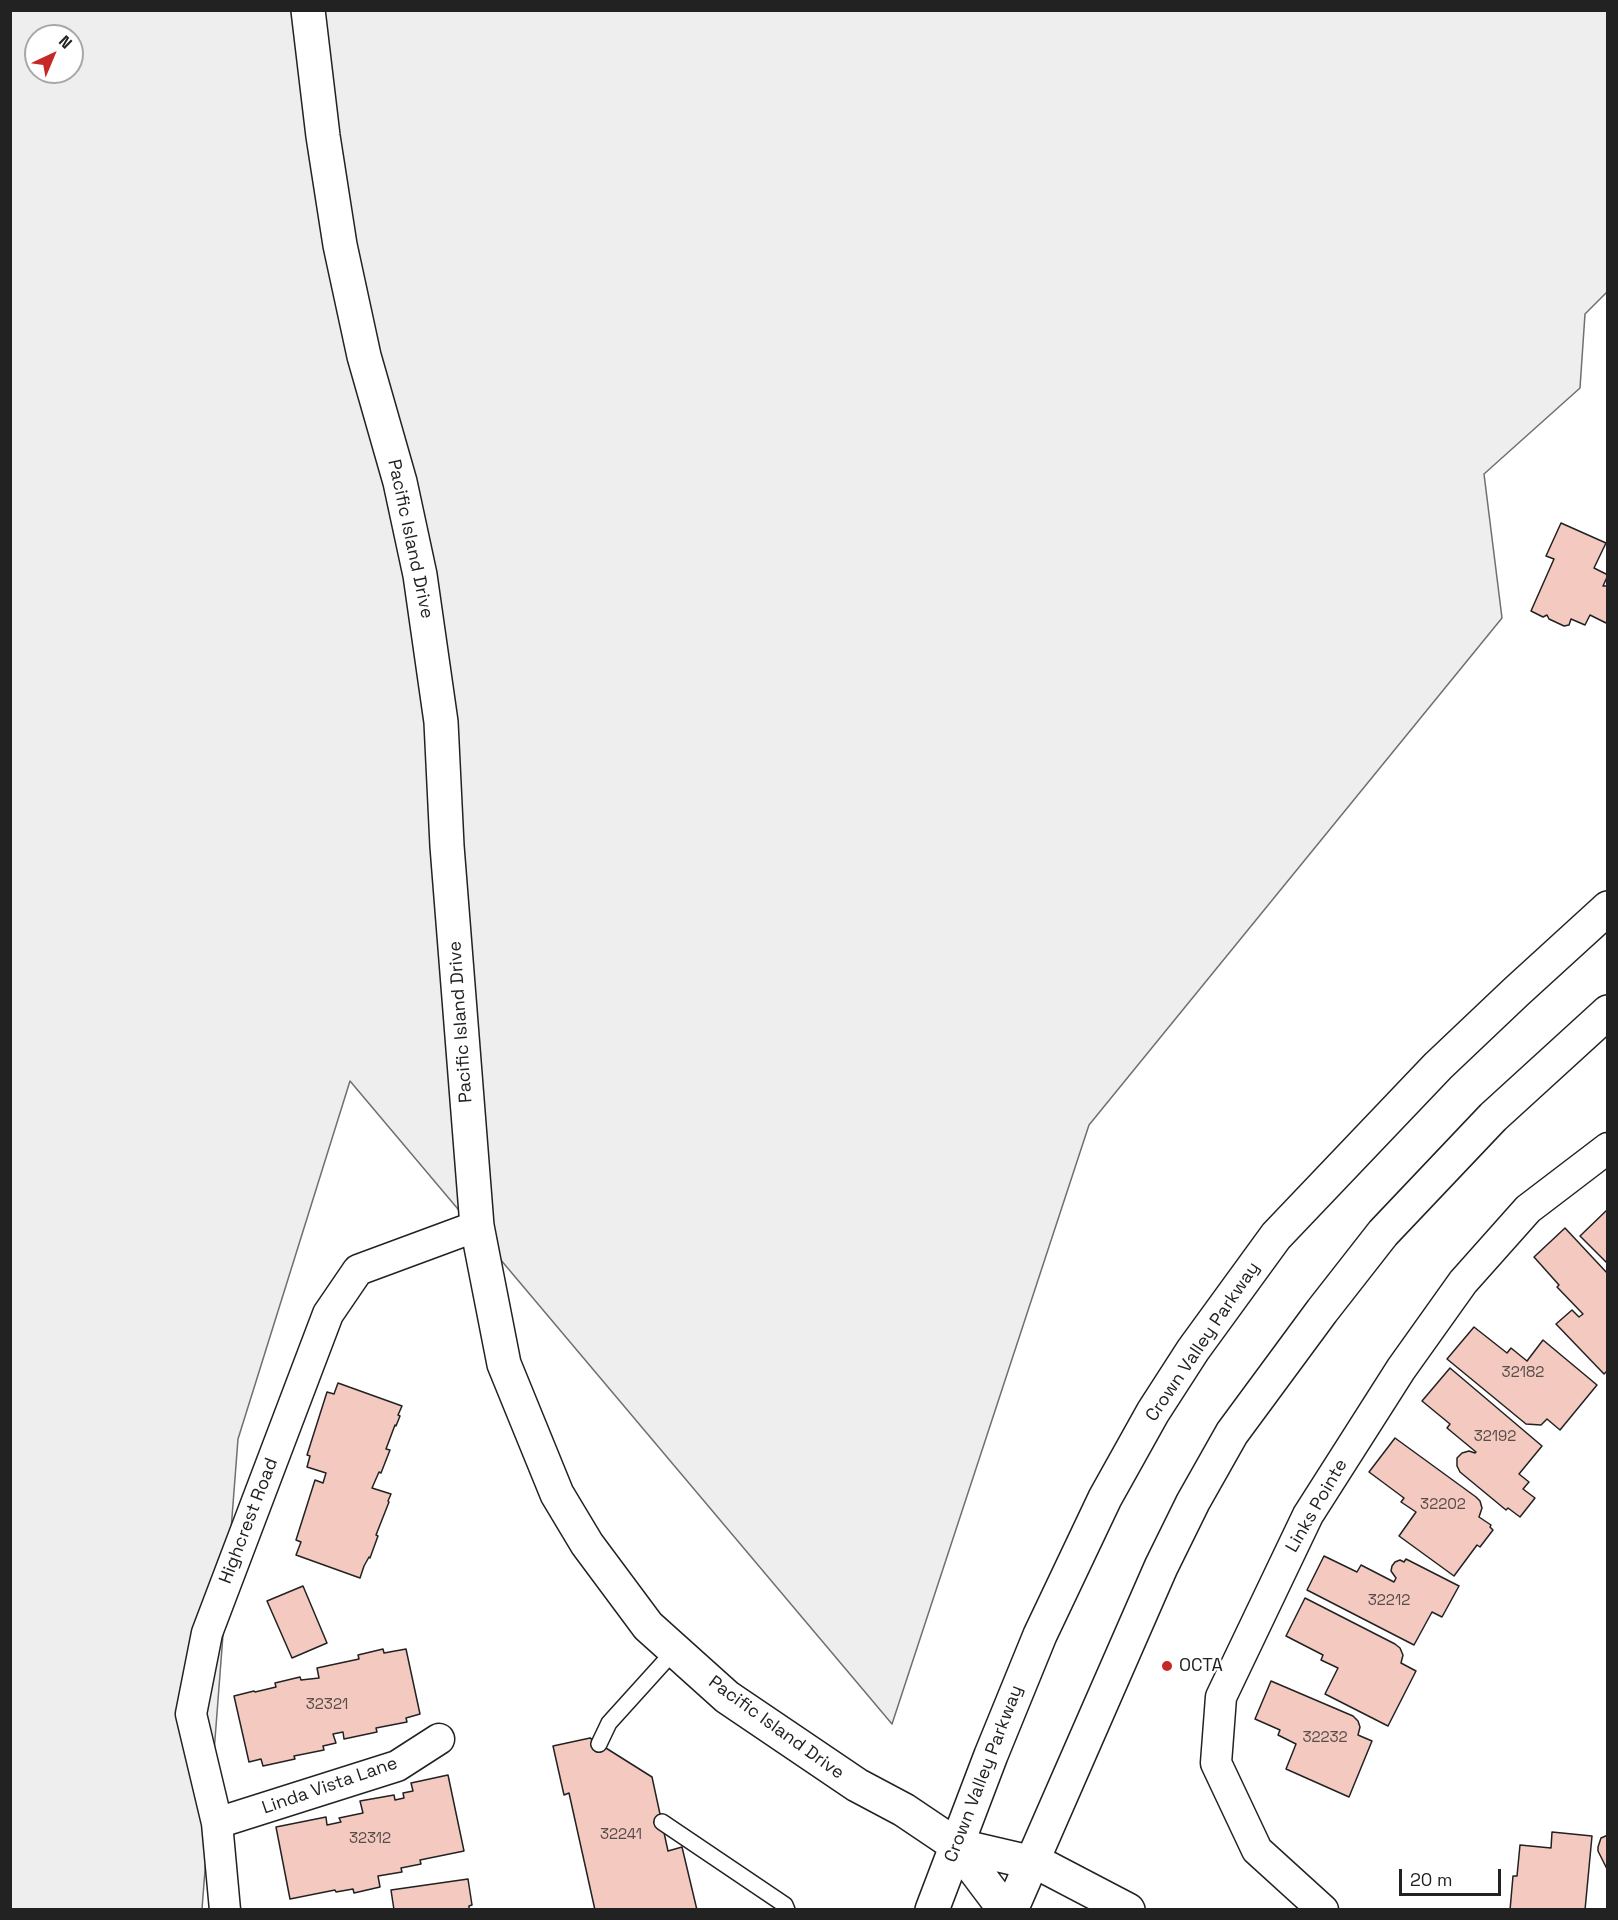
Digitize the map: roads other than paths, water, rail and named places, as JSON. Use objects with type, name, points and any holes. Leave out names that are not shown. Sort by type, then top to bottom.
[{"type":"main road","name":"Pacific Island Drive","points":[[308,10],[323,136],[340,244],[364,356],[400,482],[420,575],[441,722],[447,846],[477,1226],[504,1364],[557,1494],[587,1544],[648,1626],[727,1697],[857,1785],[904,1810],[956,1845]]},
{"type":"main road","name":"Crown Valley Parkway","points":[[932,1910],[990,1755],[1040,1635],[1104,1498],[1153,1412],[1192,1350],[1276,1236],[1438,1066],[1608,908]]},
{"type":"main road","points":[[1011,1910],[1161,1567],[1193,1502],[1232,1433],[1383,1233],[1493,1117],[1608,1012]]},
{"type":"main road","points":[[956,1845],[1033,1863],[1070,1879],[1128,1910]]},
{"type":"main road","points":[[956,1845],[1005,1910]]},
{"type":"street","name":"Links Pointe","points":[[1323,1910],[1257,1850],[1216,1764],[1221,1697],[1308,1515],[1401,1369],[1463,1282],[1528,1209],[1608,1148]]},
{"type":"street","name":"Highcrest Road","points":[[225,1910],[216,1823],[191,1714],[207,1633],[327,1314],[358,1270],[477,1226]]},
{"type":"street","name":"Linda Vista Lane","points":[[216,1823],[397,1766],[440,1739]]},
{"type":"lane","points":[[599,1744],[609,1723],[675,1650]]},
{"type":"lane","points":[[662,1822],[785,1905],[787,1910]]},
{"type":"place","name":"OCTA","points":[[1167,1666]]}]
